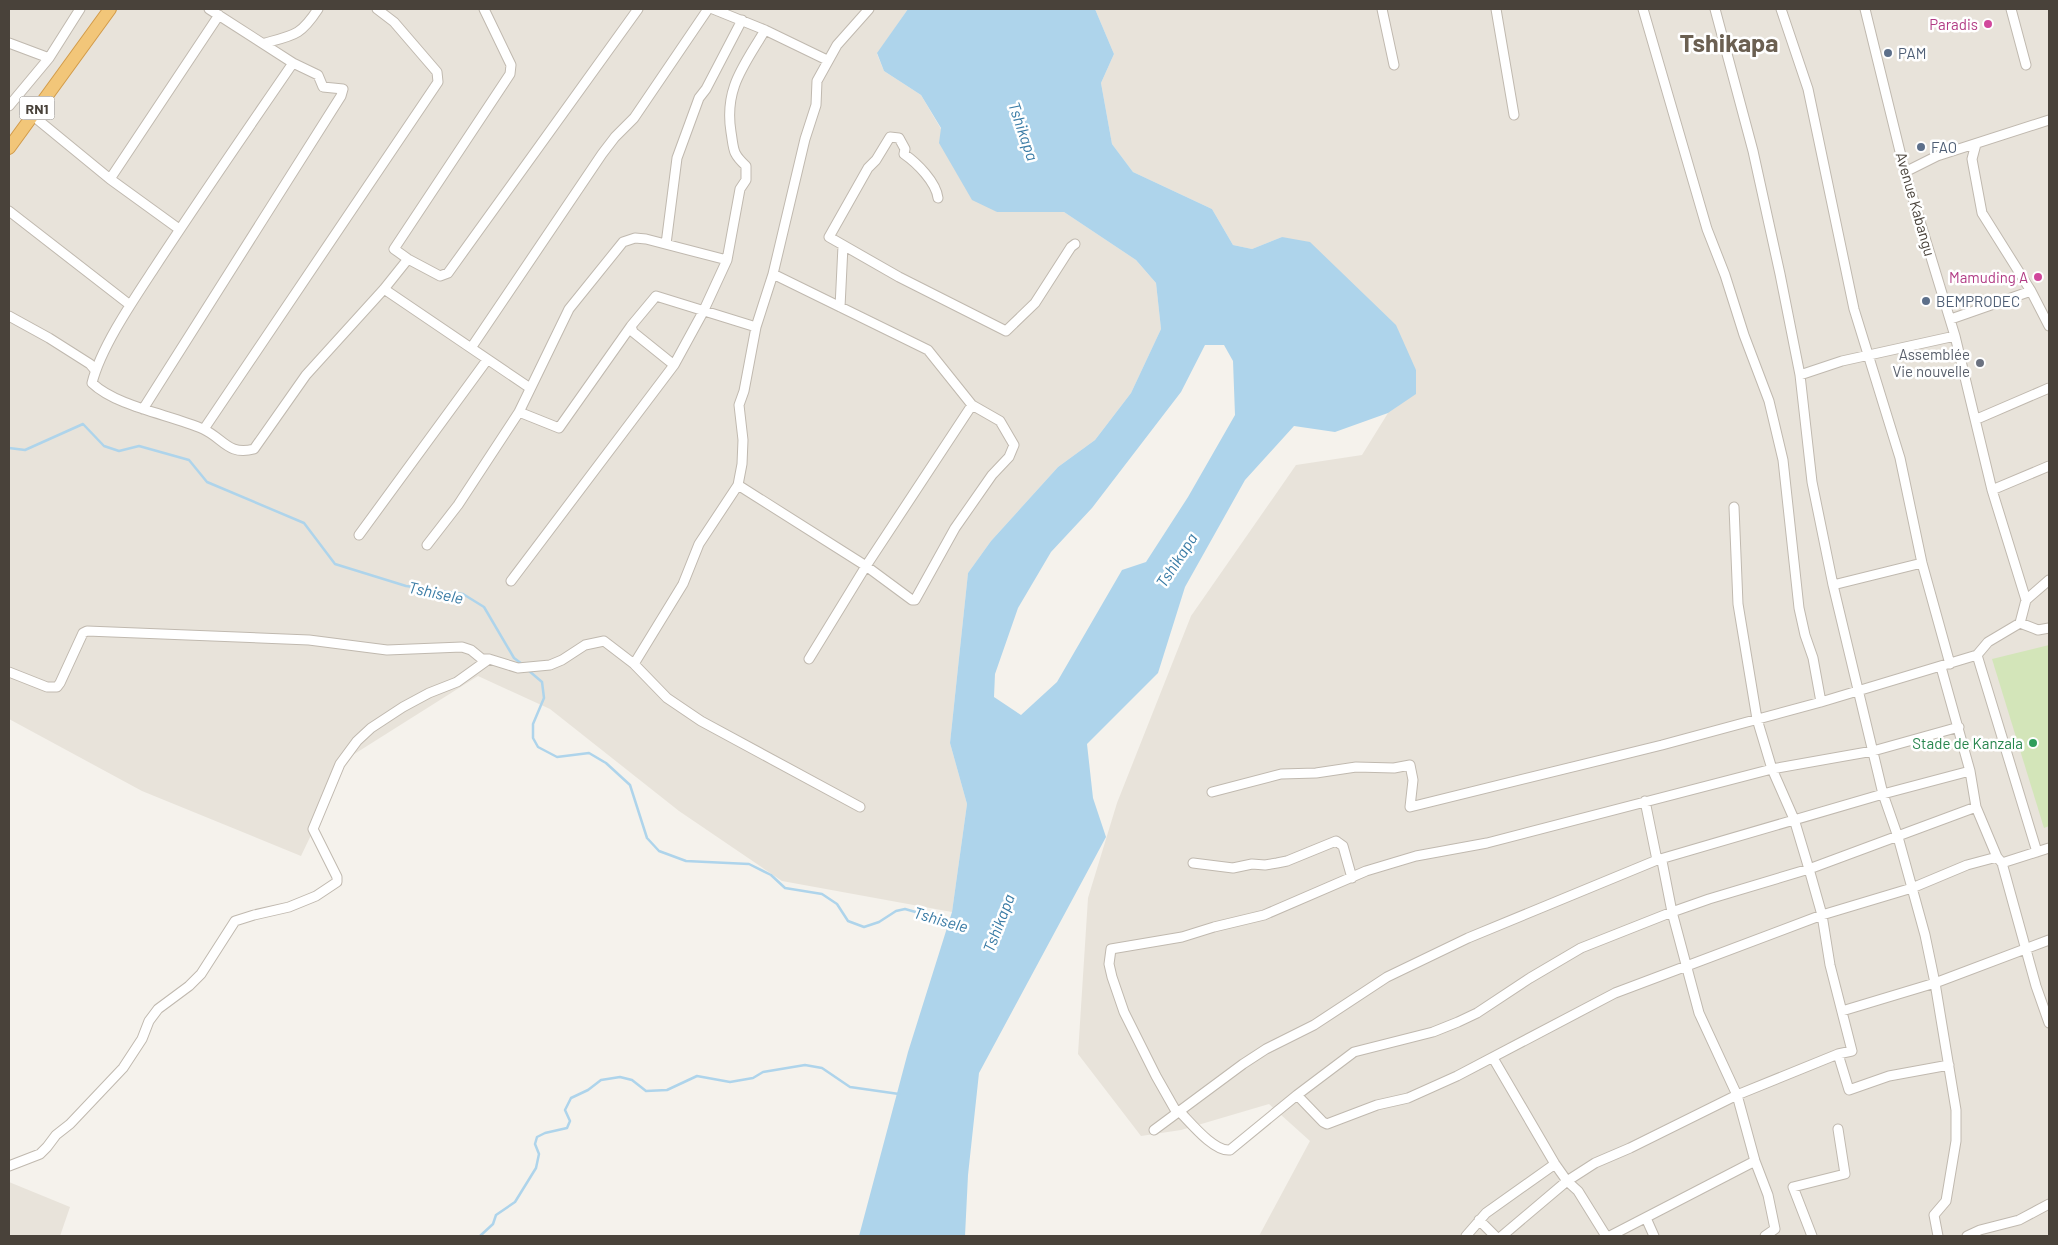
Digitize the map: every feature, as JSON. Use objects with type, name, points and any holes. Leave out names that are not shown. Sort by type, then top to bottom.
[{"type":"highway","name":"RN1","points":[[9,148],[110,9]]},
{"type":"street","points":[[9,106],[49,58],[80,9]]},
{"type":"street","points":[[143,409],[341,96],[343,89],[323,87],[318,75],[294,63],[209,9]]},
{"type":"street","points":[[265,43],[299,33],[318,9]]},
{"type":"street","points":[[204,429],[438,82],[437,72],[394,22],[377,9]]},
{"type":"street","points":[[484,9],[511,65],[510,74],[395,246],[396,252],[438,276],[444,276],[448,273],[638,9]]},
{"type":"street","points":[[471,348],[602,154],[614,138],[634,118],[708,9]]},
{"type":"street","points":[[713,9],[765,30],[828,60]]},
{"type":"street","points":[[634,664],[683,584],[699,544],[738,485],[742,464],[743,440],[739,405],[744,391],[756,327],[773,274],[805,139],[816,106],[816,81],[849,29],[869,9]]},
{"type":"street","points":[[1382,9],[1394,65]]},
{"type":"street","points":[[1496,9],[1514,115]]},
{"type":"street","points":[[1643,9],[1706,229],[1725,275],[1744,335],[1769,401],[1783,460],[1799,608],[1805,635],[1813,658],[1821,702]]},
{"type":"street","points":[[1715,9],[1753,151],[1800,375],[1812,482],[1833,585],[1883,794],[1898,837],[1925,934],[1935,983],[1956,1110],[1956,1141],[1946,1201],[1934,1215],[1938,1236]]},
{"type":"street","points":[[1781,9],[1808,89],[1854,309],[1900,458],[1922,563],[1950,664]]},
{"type":"street","name":"Avenue Kabangu","points":[[1865,9],[1905,172],[1956,336],[1977,419],[1992,490],[2026,600]]},
{"type":"street","points":[[2011,9],[2026,65]]},
{"type":"street","points":[[110,179],[219,15]]},
{"type":"street","points":[[666,244],[676,158],[699,98],[706,89],[742,20]]},
{"type":"street","points":[[511,581],[674,365],[703,312],[727,260],[740,189],[746,180],[746,166],[734,155],[728,115],[729,102],[734,84],[765,30]]},
{"type":"street","points":[[9,43],[49,58]]},
{"type":"street","points":[[294,63],[179,229],[130,305],[95,370],[92,383],[104,392],[143,409],[204,429],[232,449],[246,451],[254,449],[306,375],[384,289],[408,259]]},
{"type":"street","points":[[32,115],[110,179],[179,229]]},
{"type":"street","points":[[1905,172],[1937,156],[2049,120]]},
{"type":"street","points":[[938,198],[937,189],[914,161],[904,154],[905,149],[899,138],[890,137],[876,160],[868,168],[829,237],[899,277],[1006,331],[1035,303],[1071,247],[1075,244]]},
{"type":"street","points":[[1976,144],[1972,159],[1982,213],[2030,291],[2049,326]]},
{"type":"street","points":[[9,211],[130,305]]},
{"type":"street","points":[[427,545],[458,505],[519,412],[569,309],[623,242],[635,238],[727,260]]},
{"type":"street","points":[[840,307],[843,246]]},
{"type":"street","points":[[738,485],[866,566],[912,600],[917,598],[955,528],[992,474],[1009,457],[1014,445],[1000,421],[972,405],[928,350],[773,274]]},
{"type":"street","points":[[384,289],[530,388]]},
{"type":"street","points":[[1951,319],[2030,291]]},
{"type":"street","points":[[519,412],[559,428],[631,326],[656,296],[756,327]]},
{"type":"street","points":[[9,316],[49,338],[90,364],[95,370]]},
{"type":"street","points":[[631,326],[633,332],[674,365]]},
{"type":"street","points":[[1800,375],[1842,361],[1956,336]]},
{"type":"street","points":[[359,535],[487,360]]},
{"type":"street","points":[[1977,419],[2049,388]]},
{"type":"street","points":[[810,659],[866,566],[972,405]]},
{"type":"street","points":[[1992,490],[2049,466]]},
{"type":"street","points":[[1502,1236],[1567,1180],[1595,1163],[1630,1148],[1737,1095],[1838,1054],[1852,1051],[1830,965],[1822,915],[1809,869],[1794,819],[1772,769],[1758,719],[1738,604],[1734,507]]},
{"type":"street","points":[[1833,585],[1922,563]]},
{"type":"street","points":[[1212,792],[1281,774],[1316,772],[1356,766],[1394,768],[1410,765],[1413,780],[1410,807],[1582,766],[1821,702],[1977,655],[1988,642],[2020,623],[2026,600],[2049,580]]},
{"type":"street","points":[[2020,623],[2038,630],[2049,628]]},
{"type":"street","points":[[9,672],[46,687],[57,687],[83,633],[87,631],[309,640],[387,650],[462,647],[471,650],[482,658],[518,668],[550,665],[585,646],[599,640],[604,640],[634,664],[667,698],[701,721],[860,807]]},
{"type":"street","points":[[1977,655],[2037,852]]},
{"type":"street","points":[[9,1166],[40,1154],[48,1147],[56,1135],[70,1124],[123,1068],[142,1038],[149,1021],[158,1009],[189,986],[201,974],[235,921],[289,907],[316,896],[337,882],[337,877],[313,829],[340,764],[357,741],[371,728],[420,697],[457,682],[489,659]]},
{"type":"street","points":[[1941,667],[1959,727],[1970,771],[1976,807],[1999,860],[2036,986],[2049,1023]]},
{"type":"street","points":[[1959,727],[1873,750],[1772,769],[1487,844],[1416,856],[1366,871],[1264,914],[1182,937],[1111,949],[1109,964],[1124,1012],[1156,1076],[1179,1112],[1219,1149],[1226,1151],[1354,1052],[1433,1032],[1458,1022],[1477,1013],[1530,978],[1582,948],[1672,912],[1809,869],[1976,807]]},
{"type":"street","points":[[1154,1130],[1243,1064],[1314,1024],[1387,977],[1468,938],[1657,860],[1794,819],[1970,771]]},
{"type":"street","points":[[1645,801],[1657,860]]},
{"type":"street","points":[[1192,863],[1233,868],[1252,864],[1265,865],[1287,861],[1336,841],[1342,846],[1352,878]]},
{"type":"street","points":[[1297,1095],[1327,1124],[1377,1105],[1408,1098],[1493,1058],[1615,993],[1686,965],[1822,915],[1912,888],[1968,865],[2049,848]]},
{"type":"street","points":[[1657,860],[1662,861],[1672,912],[1699,1013],[1737,1095],[1755,1161],[1768,1195],[1775,1229],[1765,1236]]},
{"type":"street","points":[[1842,1011],[1935,983],[2049,940]]},
{"type":"street","points":[[1838,1054],[1849,1090],[1889,1076],[1949,1065]]},
{"type":"street","points":[[1493,1058],[1555,1164],[1578,1191],[1608,1236],[1755,1161]]},
{"type":"street","points":[[1812,1236],[1793,1187],[1845,1174],[1838,1129]]},
{"type":"street","points":[[1466,1236],[1479,1220],[1499,1202],[1555,1164]]},
{"type":"street","points":[[1967,1236],[1980,1230],[2019,1220],[2049,1204]]},
{"type":"street","points":[[1646,1218],[1654,1236]]},
{"type":"street","points":[[1479,1220],[1495,1236]]},
{"type":"shaded area","points":[[9,9],[908,9],[877,54],[884,71],[921,95],[941,129],[997,212],[1064,212],[1136,260],[1156,283],[1161,329],[1131,393],[1095,440],[1058,467],[991,541],[968,573],[950,743],[967,804],[952,912],[782,881],[679,811],[550,709],[478,676],[348,758],[301,856],[142,791],[9,719]]},
{"type":"shaded area","points":[[1095,9],[2049,9],[2049,1236],[1259,1236],[1310,1141],[1269,1104],[1181,1130],[1141,1136],[1078,1054],[1088,898],[1117,803],[1191,616],[1296,465],[1362,455],[1388,413],[1416,393],[1416,370],[1282,237],[1252,249],[1233,245],[1212,209],[1133,172],[1112,144],[1101,83],[1114,54]]},
{"type":"shaded area","points":[[9,1182],[70,1207],[60,1236],[9,1236]]},
{"type":"green space","name":"Stade de Kanzala","points":[[2049,645],[2049,826],[2044,828],[1992,659]]},
{"type":"water","points":[[908,9],[1095,9],[1114,54],[1101,83],[1112,144],[1133,172],[1212,209],[1233,245],[1252,249],[1282,237],[1310,242],[1396,325],[1416,370],[1416,394],[1388,413],[1335,432],[1294,426],[1245,480],[1185,587],[1158,673],[1087,744],[1093,798],[1106,837],[979,1073],[968,1175],[965,1236],[859,1236],[908,1052],[952,912],[967,804],[950,743],[968,573],[991,541],[1058,467],[1095,440],[1131,393],[1161,329],[1156,283],[1136,260],[1064,212],[997,212],[972,200],[939,143],[941,128],[921,95],[884,71],[877,53]],"holes":[[[1205,345],[1224,345],[1233,361],[1235,415],[1188,497],[1146,562],[1122,570],[1057,682],[1021,715],[994,697],[995,674],[1018,608],[1051,552],[1092,508],[1181,392]]]},
{"type":"waterway","name":"Tshisele","points":[[9,448],[25,450],[83,424],[104,446],[119,451],[139,446],[189,460],[207,482],[304,523],[335,564],[406,586],[463,594],[484,607],[514,658],[522,664]]},
{"type":"waterway","name":"Tshisele","points":[[528,670],[542,682],[544,698],[533,724],[533,738],[538,747],[557,757],[589,753],[606,763],[630,785],[647,838],[659,851],[686,861],[749,864],[771,875],[785,888],[822,894],[837,904],[848,921],[864,927],[879,922],[896,911],[905,909],[951,922]]},
{"type":"waterway","points":[[480,1236],[493,1224],[496,1215],[515,1202],[536,1168],[539,1154],[535,1144],[537,1137],[545,1133],[567,1128],[570,1121],[565,1110],[571,1098],[588,1090],[601,1080],[620,1077],[632,1080],[646,1091],[667,1090],[697,1076],[730,1082],[753,1078],[763,1072],[805,1065],[822,1068],[850,1087],[899,1094]]},
{"type":"place","name":"Paradis","points":[[1988,24]]},
{"type":"place","name":"PAM","points":[[1888,53]]},
{"type":"place","name":"FAO","points":[[1921,147]]},
{"type":"place","name":"Mamuding A","points":[[2038,277]]},
{"type":"place","name":"BEMPRODEC","points":[[1926,301]]},
{"type":"place","name":"Assemblée Vie nouvelle","points":[[1980,363]]},
{"type":"place","name":"Stade de Kanzala","points":[[2033,743]]},
{"type":"district","name":"Tshikapa","points":[[1729,42]]}]
